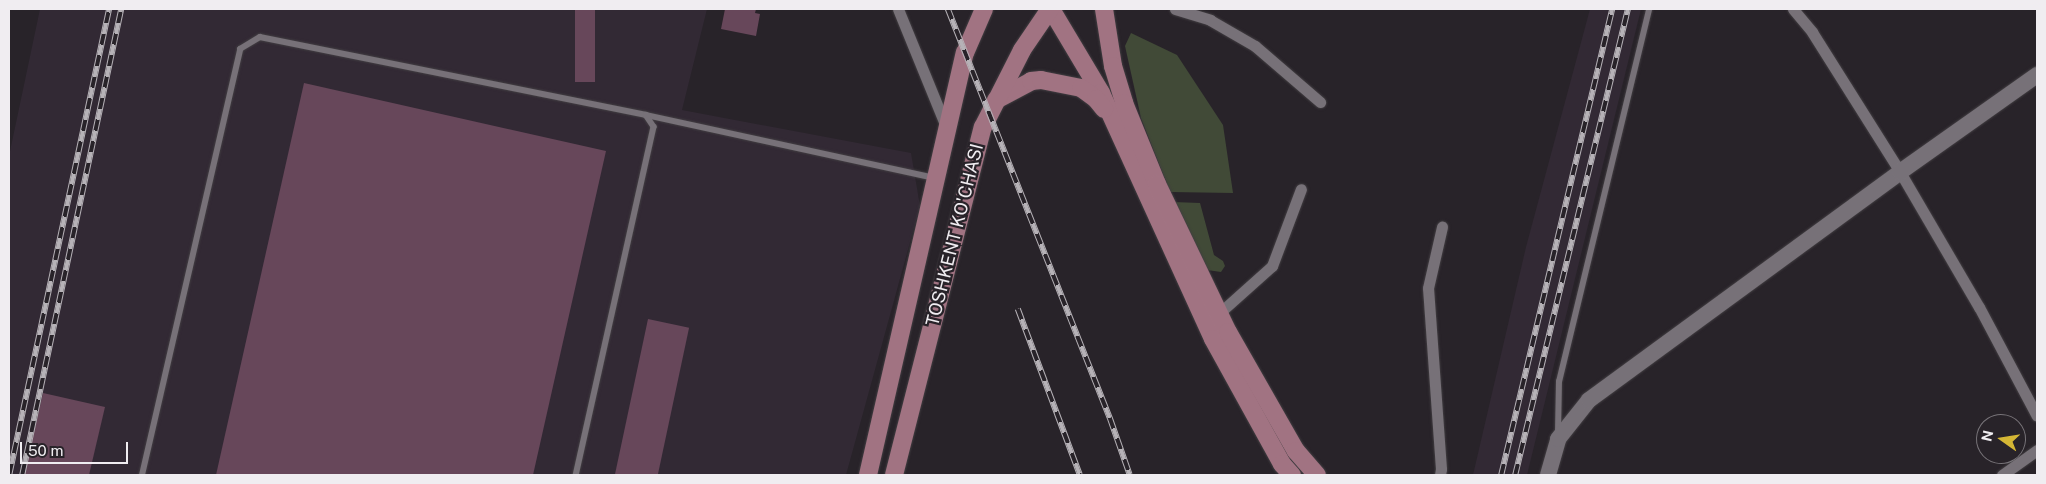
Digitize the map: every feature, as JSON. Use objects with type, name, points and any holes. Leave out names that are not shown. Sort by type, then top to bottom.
[{"type":"main road","name":"TOSHKENT KO'CHASI","points":[[868,475],[938,178],[965,53],[984,9]]},
{"type":"main road","name":"TOSHKENT KO'CHASI","points":[[894,475],[983,127],[1022,50],[1050,9]]},
{"type":"main road","points":[[1050,9],[1101,93],[1282,464],[1292,475]]},
{"type":"main road","points":[[1104,9],[1113,66],[1124,103],[1212,318],[1296,451],[1317,475]]},
{"type":"main road","points":[[996,100],[1031,81],[1054,81],[1081,88],[1096,99],[1113,118]]},
{"type":"street","points":[[898,9],[947,130]]},
{"type":"street","points":[[1175,9],[1210,20],[1255,46],[1320,102]]},
{"type":"street","points":[[1793,9],[1812,32],[1900,172],[1980,307],[2037,416]]},
{"type":"street","points":[[1548,475],[1558,439],[1589,400],[1900,172],[2037,75]]},
{"type":"street","points":[[1212,318],[1272,266],[1302,190]]},
{"type":"street","points":[[1440,475],[1428,288],[1442,228]]},
{"type":"street","points":[[2002,475],[2037,450]]},
{"type":"lane","points":[[1558,439],[1559,382],[1649,9]]},
{"type":"lane","points":[[142,475],[240,49],[260,37],[646,115],[938,178]]},
{"type":"lane","points":[[576,475],[654,127],[646,115]]},
{"type":"shaded area","points":[[40,9],[707,9],[682,110],[911,153],[920,206],[846,475],[9,475],[9,156]]},
{"type":"shaded area","points":[[1590,9],[1641,9],[1527,475],[1473,475],[1526,247]]},
{"type":"green space","points":[[1131,33],[1177,55],[1223,125],[1233,193],[1170,192],[1141,118],[1125,46]]},
{"type":"green space","points":[[1173,202],[1200,203],[1214,255],[1223,261],[1225,266],[1221,272],[1207,270]]},
{"type":"building","points":[[575,9],[595,9],[595,82],[575,82]]},
{"type":"building","points":[[725,9],[756,9],[755,13],[760,14],[756,36],[721,29]]},
{"type":"building","points":[[304,83],[606,151],[533,475],[216,475]]},
{"type":"building","points":[[648,319],[689,328],[658,475],[615,475]]},
{"type":"building","points":[[43,393],[105,407],[89,475],[24,475]]},
{"type":"railway","points":[[9,475],[109,9]]},
{"type":"railway","points":[[22,475],[121,9]]},
{"type":"railway","points":[[948,9],[1110,418],[1130,475]]},
{"type":"railway","points":[[1501,475],[1612,9]]},
{"type":"railway","points":[[1515,475],[1628,9]]},
{"type":"railway","points":[[1018,309],[1080,475]]}]
